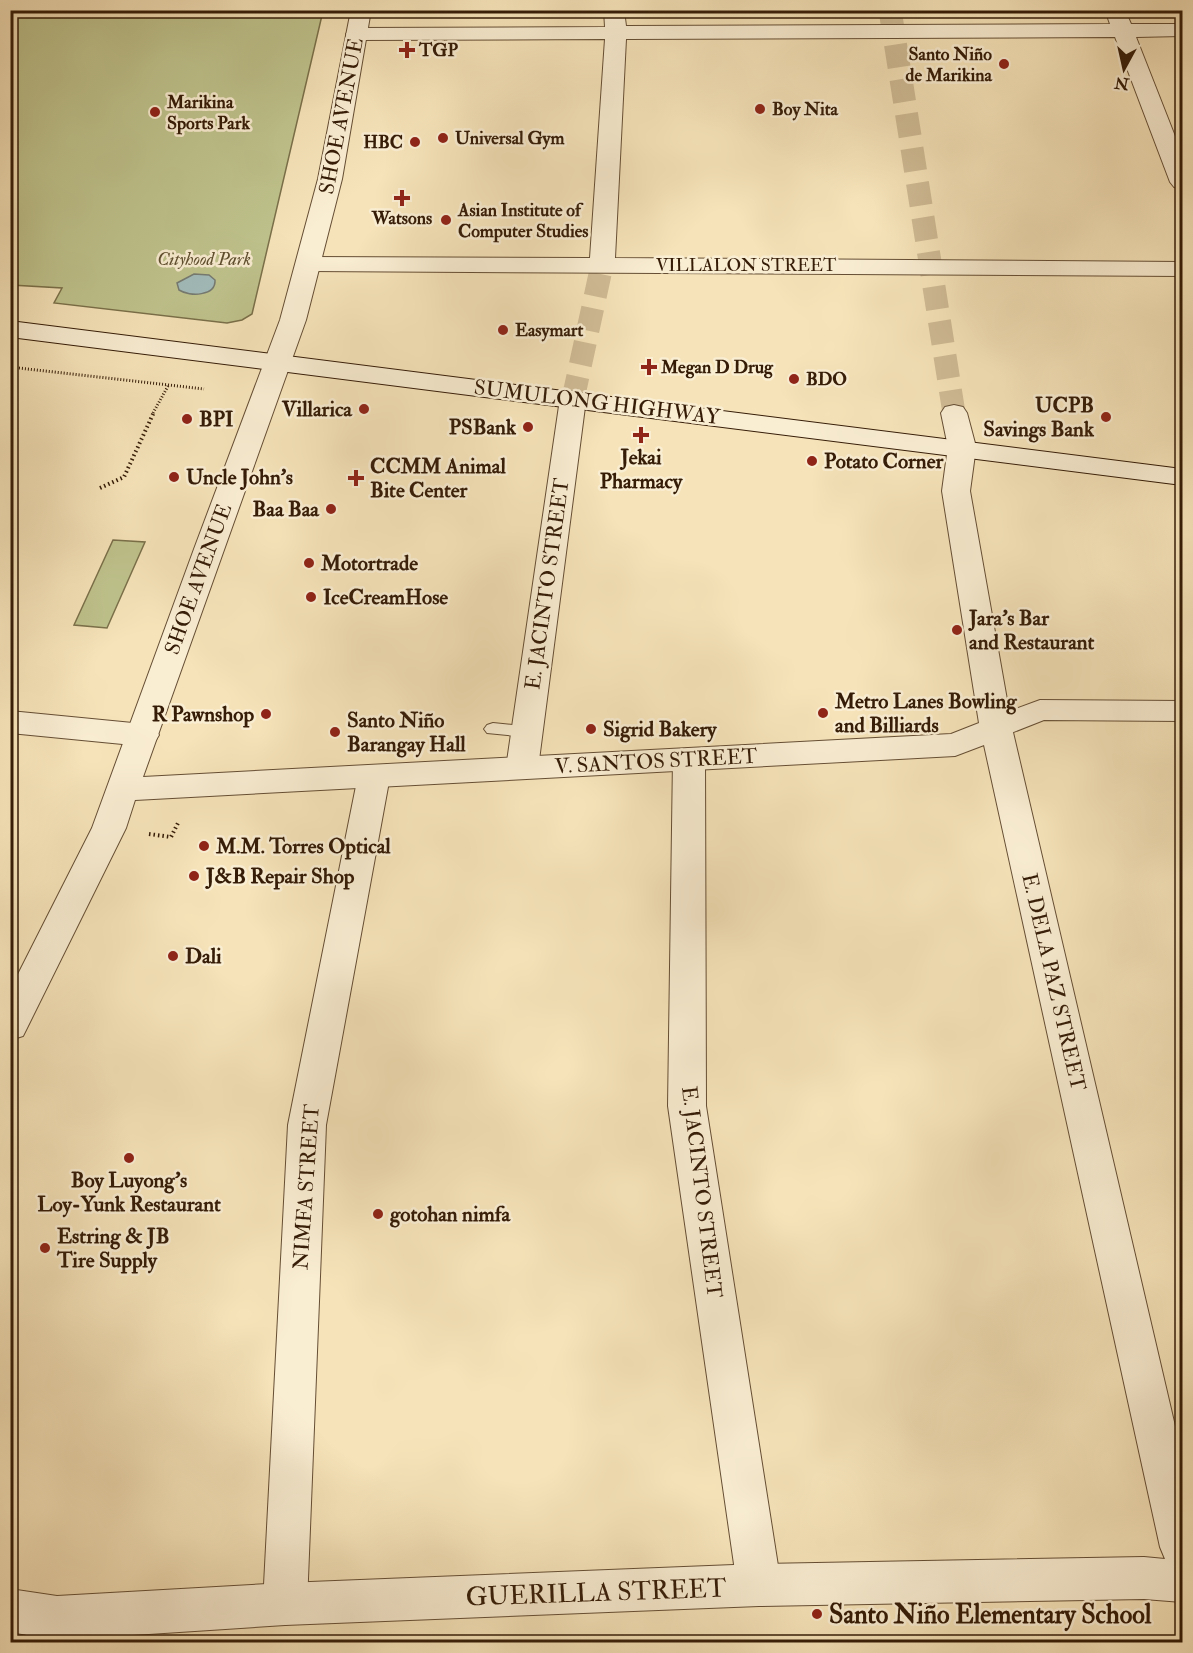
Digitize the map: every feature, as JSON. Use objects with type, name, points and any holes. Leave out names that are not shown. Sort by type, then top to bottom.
[{"type":"street","name":"SHOE AVENUE","points":[[10,1026],[109,828],[208,549],[293,320],[330,179],[361,10]]},
{"type":"street","points":[[602,265],[616,34],[614,10]]},
{"type":"street","points":[[356,33],[616,34],[1118,20],[1182,30]]},
{"type":"street","points":[[1118,20],[1182,182]]},
{"type":"street","name":"VILLALON STREET","points":[[309,264],[1182,269]]},
{"type":"street","name":"SUMULONG HIGHWAY","points":[[10,329],[962,447],[1182,477]]},
{"type":"street","name":"E. JACINTO STREET","points":[[522,768],[573,399]]},
{"type":"street","name":"E. DELA PAZ STREET","points":[[954,413],[962,447],[956,491],[996,728],[1182,1547]]},
{"type":"street","name":"V. SANTOS STREET","points":[[123,789],[955,745],[1040,710],[1182,711]]},
{"type":"street","points":[[10,722],[143,735]]},
{"type":"street","name":"E. JACINTO STREET","points":[[689,759],[687,1106],[759,1585]]},
{"type":"street","name":"NIMFA STREET","points":[[285,1605],[306,1125],[374,776]]},
{"type":"street","name":"GUERILLA STREET","points":[[10,1610],[50,1630],[285,1605],[759,1585],[1144,1578],[1182,1581]]},
{"type":"lane","points":[[493,729],[526,731]]},
{"type":"path","points":[[10,367],[168,386],[266,394]]},
{"type":"path","points":[[100,488],[124,477],[168,386]]},
{"type":"green space","name":"Marikina Sports Park","points":[[10,11],[323,11],[252,314],[242,320],[227,323],[54,303],[62,288],[11,285]]},
{"type":"green space","points":[[113,540],[145,542],[107,628],[74,625]]},
{"type":"water","points":[[194,274],[209,275],[215,280],[214,285],[202,294],[189,294],[179,290],[177,283]]},
{"type":"tunnel","points":[[890,10],[954,413]]},
{"type":"tunnel","points":[[573,399],[602,265]]},
{"type":"place","name":"TGP","points":[[407,50]]},
{"type":"place","name":"Santo Niño de Marikina","points":[[1004,64]]},
{"type":"place","name":"Boy Nita","points":[[760,109]]},
{"type":"place","name":"Marikina Sports Park","points":[[155,112]]},
{"type":"place","name":"Universal Gym","points":[[443,138]]},
{"type":"place","name":"HBC","points":[[415,142]]},
{"type":"place","name":"Watsons","points":[[402,198]]},
{"type":"place","name":"Asian Institute of Computer Studies","points":[[446,220]]},
{"type":"place","name":"Easymart","points":[[503,330]]},
{"type":"place","name":"Megan D Drug","points":[[649,367]]},
{"type":"place","name":"BDO","points":[[794,379]]},
{"type":"place","name":"Villarica","points":[[364,409]]},
{"type":"place","name":"UCPB Savings Bank","points":[[1106,417]]},
{"type":"place","name":"BPI","points":[[187,419]]},
{"type":"place","name":"PSBank","points":[[528,427]]},
{"type":"place","name":"Jekai Pharmacy","points":[[641,435]]},
{"type":"place","name":"Potato Corner","points":[[812,461]]},
{"type":"place","name":"Uncle John's","points":[[174,477]]},
{"type":"place","name":"CCMM Animal Bite Center","points":[[356,478]]},
{"type":"place","name":"Baa Baa","points":[[331,509]]},
{"type":"place","name":"Motortrade","points":[[309,563]]},
{"type":"place","name":"IceCreamHose","points":[[311,597]]},
{"type":"place","name":"Jara's Bar and Restaurant","points":[[957,630]]},
{"type":"place","name":"Metro Lanes Bowling and Billiards","points":[[823,713]]},
{"type":"place","name":"R Pawnshop","points":[[266,714]]},
{"type":"place","name":"Sigrid Bakery","points":[[591,729]]},
{"type":"place","name":"Santo Niño Barangay Hall","points":[[335,732]]},
{"type":"place","name":"M.M. Torres Optical","points":[[204,846]]},
{"type":"place","name":"J&B Repair Shop","points":[[194,876]]},
{"type":"place","name":"Dali","points":[[173,956]]},
{"type":"place","name":"Boy Luyong's Loy-Yunk Restaurant","points":[[129,1158]]},
{"type":"place","name":"gotohan nimfa","points":[[378,1214]]},
{"type":"place","name":"Estring & JB Tire Supply","points":[[45,1248]]},
{"type":"place","name":"Santo Niño Elementary School","points":[[817,1614]]},
{"type":"park label","name":"Cityhood Park","points":[[204,259]]}]
